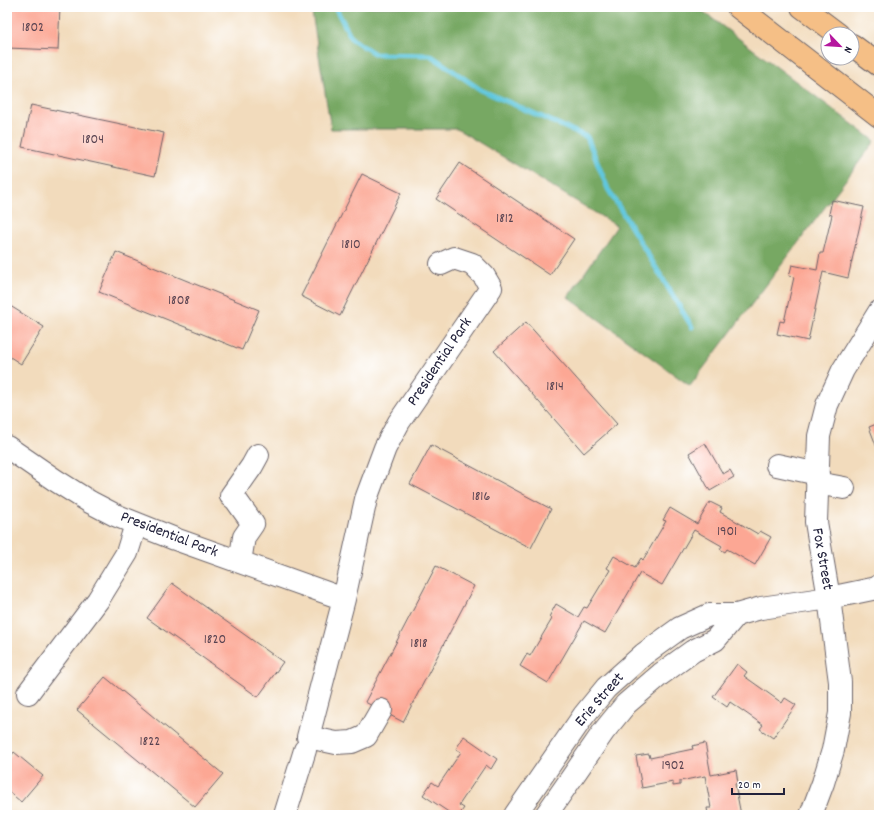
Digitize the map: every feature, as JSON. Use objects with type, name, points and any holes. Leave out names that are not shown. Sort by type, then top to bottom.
[{"type":"main road","points":[[738,7],[879,116]]},
{"type":"main road","points":[[802,7],[827,26]]},
{"type":"main road","points":[[860,51],[879,65]]},
{"type":"street","name":"Presidential Park","points":[[285,815],[307,743],[344,598],[366,499],[385,448],[399,422],[491,288],[484,276],[472,264],[454,258],[441,264]]},
{"type":"street","name":"Fox Street","points":[[810,800],[823,784],[833,750],[840,713],[840,682],[829,598],[816,522],[819,436],[827,405],[843,370],[879,312]]},
{"type":"street","name":"Presidential Park","points":[[7,447],[90,502],[136,524],[344,598]]},
{"type":"street","points":[[240,562],[244,537],[252,524],[236,500],[231,496],[258,455]]},
{"type":"street","points":[[777,465],[844,488]]},
{"type":"street","points":[[28,693],[98,600],[127,553],[136,524]]},
{"type":"street","name":"Erie Street","points":[[515,815],[584,715],[606,688],[644,654],[680,628],[709,615],[736,615],[761,608],[829,598],[878,588]]},
{"type":"street","name":"Erie Street","points":[[546,815],[604,731],[626,704],[661,674],[693,651],[715,640],[736,615]]},
{"type":"street","points":[[690,624],[703,646]]},
{"type":"street","points":[[307,743],[352,742],[366,736],[381,710]]},
{"type":"green space","points":[[311,7],[697,7],[875,141],[690,386],[568,297],[617,226],[457,129],[331,129]]},
{"type":"building","points":[[7,7],[60,7],[58,50],[7,48]]},
{"type":"building","points":[[31,105],[164,133],[155,176],[22,147]]},
{"type":"building","points":[[460,163],[574,239],[550,275],[436,199]]},
{"type":"building","points":[[362,174],[401,193],[340,316],[301,296]]},
{"type":"building","points":[[832,200],[864,207],[848,278],[823,272],[808,341],[777,334],[780,321],[784,322],[794,277],[789,276],[792,265],[817,270],[820,253],[823,253],[832,215],[829,214]]},
{"type":"building","points":[[116,252],[259,310],[242,350],[99,292]]},
{"type":"building","points":[[7,304],[44,327],[21,364],[7,355]]},
{"type":"building","points":[[526,322],[617,424],[584,453],[494,351]]},
{"type":"building","points":[[879,423],[879,453],[869,427]]},
{"type":"building","points":[[705,443],[723,474],[730,470],[734,477],[710,491],[689,453]]},
{"type":"building","points":[[431,445],[551,509],[531,548],[410,484]]},
{"type":"building","points":[[710,502],[722,508],[720,512],[758,534],[760,531],[771,537],[755,565],[727,549],[725,552],[720,549],[722,546],[694,530],[662,585],[640,573],[605,633],[584,621],[548,683],[520,666],[527,654],[530,656],[552,619],[549,617],[556,604],[578,617],[584,607],[587,608],[610,570],[607,568],[614,556],[635,568],[641,558],[643,560],[666,521],[663,520],[670,508],[697,524]]},
{"type":"building","points":[[436,566],[474,586],[403,722],[365,702]]},
{"type":"building","points":[[172,583],[283,662],[258,697],[147,618]]},
{"type":"building","points":[[737,664],[747,672],[744,676],[782,703],[785,698],[796,705],[773,738],[760,729],[763,725],[730,702],[727,707],[713,697]]},
{"type":"building","points":[[105,677],[223,774],[195,807],[77,710]]},
{"type":"building","points":[[464,736],[497,759],[491,769],[486,765],[459,805],[464,808],[459,815],[453,815],[423,795],[432,782],[438,786],[461,752],[456,749]]},
{"type":"building","points":[[705,743],[711,775],[736,770],[738,783],[735,784],[741,815],[708,814],[707,808],[711,808],[705,776],[680,781],[680,785],[673,786],[673,782],[642,788],[636,756],[649,754],[650,758],[693,749],[692,746]]},
{"type":"building","points":[[14,752],[43,776],[21,802],[7,790],[7,761]]},
{"type":"waterway","points":[[335,7],[352,39],[375,54],[430,55],[481,90],[587,137],[608,189],[692,327]]}]
